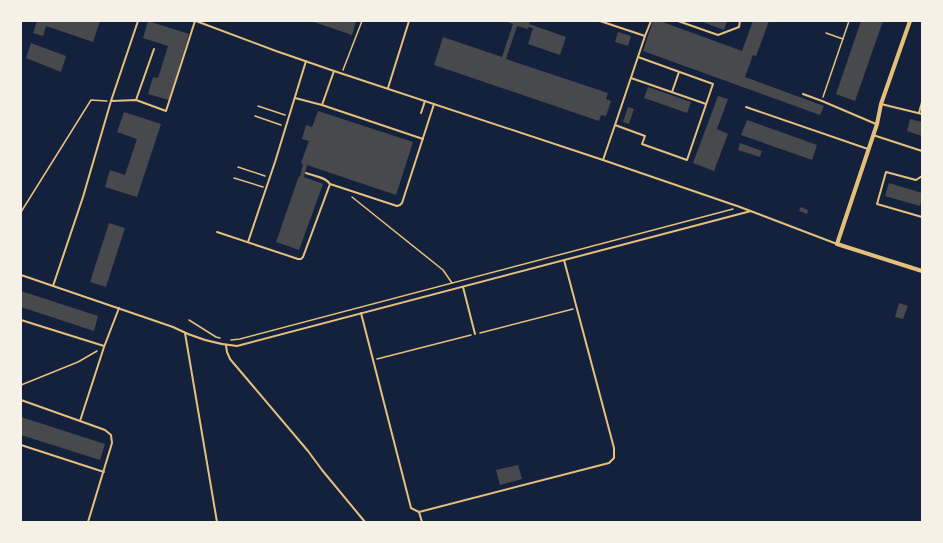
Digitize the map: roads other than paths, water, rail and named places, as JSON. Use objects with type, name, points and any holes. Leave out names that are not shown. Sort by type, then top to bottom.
[{"type":"street","points":[[910,21],[881,104],[874,135],[837,244],[922,271]]},
{"type":"lane","points":[[53,286],[83,197],[111,101],[138,21]]},
{"type":"lane","points":[[111,101],[136,100],[166,111],[196,21],[342,74],[388,88],[740,207],[837,244]]},
{"type":"lane","points":[[388,88],[409,21]]},
{"type":"lane","points":[[600,21],[609,22],[645,36]]},
{"type":"lane","points":[[603,160],[651,21]]},
{"type":"lane","points":[[678,21],[718,35],[738,27],[740,21]]},
{"type":"lane","points":[[136,100],[154,49]]},
{"type":"lane","points":[[614,125],[644,136],[642,144],[687,160],[713,84],[638,57]]},
{"type":"lane","points":[[248,242],[270,178],[306,61]]},
{"type":"lane","points":[[322,105],[334,71]]},
{"type":"lane","points":[[672,92],[680,72]]},
{"type":"lane","points":[[631,78],[706,104]]},
{"type":"lane","points":[[803,94],[877,124]]},
{"type":"lane","points":[[295,98],[322,105],[423,138]]},
{"type":"lane","points":[[421,113],[425,101]]},
{"type":"lane","points":[[919,113],[922,102]]},
{"type":"lane","points":[[306,173],[326,179],[330,184],[397,206],[400,205],[402,203],[434,104]]},
{"type":"lane","points":[[881,104],[922,114]]},
{"type":"lane","points":[[746,107],[869,149]]},
{"type":"lane","points":[[874,135],[922,151]]},
{"type":"lane","points":[[922,176],[916,180],[886,172],[878,204],[922,217]]},
{"type":"lane","points":[[217,232],[301,259],[330,184]]},
{"type":"lane","points":[[21,275],[173,327],[185,333],[226,345],[237,346],[751,211]]},
{"type":"lane","points":[[361,313],[411,508],[419,512],[609,463],[614,458],[614,448],[564,260]]},
{"type":"lane","points":[[462,287],[475,334]]},
{"type":"lane","points":[[80,421],[104,347],[119,308]]},
{"type":"lane","points":[[21,320],[104,347]]},
{"type":"lane","points":[[185,333],[217,522]]},
{"type":"lane","points":[[226,345],[230,359],[308,451],[365,522]]},
{"type":"lane","points":[[21,400],[104,430],[110,435],[112,443],[88,522]]},
{"type":"lane","points":[[21,445],[104,472]]},
{"type":"lane","points":[[419,512],[422,522]]}]
